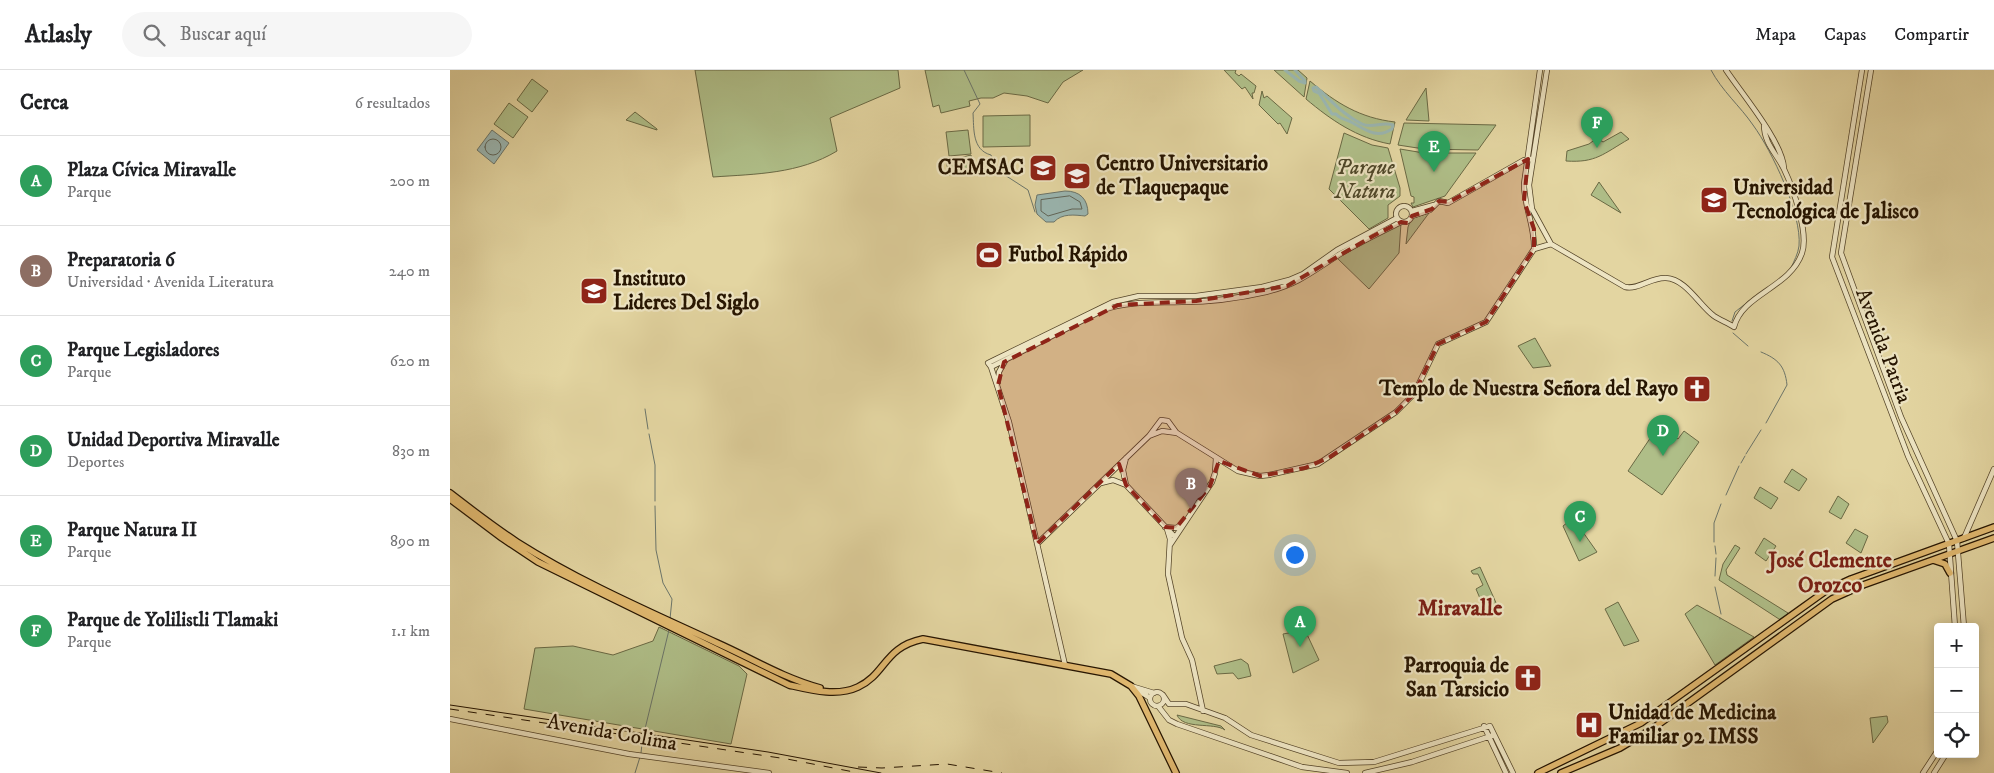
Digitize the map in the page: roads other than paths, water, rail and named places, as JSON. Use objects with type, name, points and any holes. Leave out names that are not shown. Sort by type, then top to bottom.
[{"type":"main road","points":[[450,493],[518,542],[577,575],[795,682],[834,692]]},
{"type":"main road","points":[[450,499],[538,562],[789,685],[826,693],[858,687],[901,646],[923,639],[1111,674],[1131,686],[1141,700],[1176,773]]},
{"type":"main road","points":[[1538,773],[1641,723],[1827,590],[1851,579],[1994,527]]},
{"type":"main road","points":[[1561,773],[1620,748],[1652,729],[1832,599],[1854,588],[1994,538]]},
{"type":"main road","points":[[1934,560],[1945,564],[1950,573]]},
{"type":"street","points":[[1149,436],[1164,431],[1176,433],[1238,470],[1260,476],[1318,464],[1391,416],[1406,402],[1414,394],[1438,344],[1486,322],[1534,249],[1534,229],[1524,201],[1540,70]]},
{"type":"street","points":[[1547,70],[1530,159],[1529,185],[1530,204],[1534,216],[1551,244],[1625,288],[1631,288],[1655,279],[1672,279],[1688,290],[1713,315],[1734,327],[1741,312],[1788,276],[1802,253],[1804,238],[1802,224],[1784,169],[1766,140],[1764,125],[1726,70]]},
{"type":"street","name":"Avenida Patria","points":[[1862,70],[1832,257],[1908,456],[1949,544]]},
{"type":"street","name":"Avenida Patria","points":[[1871,70],[1841,253],[1900,417],[1957,541],[1964,623]]},
{"type":"street","points":[[990,365],[1098,307],[1113,302],[1139,296],[1196,296],[1262,287],[1289,280],[1371,234],[1408,221],[1412,214],[1430,210],[1442,200],[1448,203],[1530,159]]},
{"type":"street","points":[[1401,222],[1397,218],[1396,210],[1401,206],[1407,206],[1412,214]]},
{"type":"street","points":[[990,365],[1008,358],[1103,310],[1123,304],[1190,302],[1264,292],[1287,286],[1309,276],[1397,218]]},
{"type":"street","points":[[1534,249],[1551,244]]},
{"type":"street","points":[[998,385],[999,372],[1008,358]]},
{"type":"street","points":[[990,365],[1009,422],[1065,665]]},
{"type":"street","points":[[1037,544],[1110,472],[1121,466],[1127,457],[1158,426],[1161,420],[1170,423],[1176,433]]},
{"type":"street","points":[[1164,431],[1170,423]]},
{"type":"street","points":[[1158,426],[1164,431]]},
{"type":"street","points":[[1169,546],[1212,482],[1216,458]]},
{"type":"street","points":[[1121,466],[1126,484],[1176,537]]},
{"type":"street","points":[[1964,538],[1994,469]]},
{"type":"street","points":[[1110,472],[1115,480],[1126,484]]},
{"type":"street","points":[[1099,484],[1115,480],[1122,475]]},
{"type":"street","points":[[1166,528],[1176,528],[1184,522]]},
{"type":"street","points":[[1166,528],[1169,546],[1168,574],[1182,638],[1192,660],[1203,711]]},
{"type":"street","points":[[1949,544],[1948,554],[1955,623]]},
{"type":"street","points":[[1131,686],[1160,693],[1170,704],[1186,704],[1225,718],[1251,735],[1327,760],[1342,763],[1384,760],[1484,726],[1490,726],[1513,773]]},
{"type":"street","points":[[1131,686],[1150,698],[1153,704],[1158,706],[1169,720],[1177,724],[1302,767],[1346,773]]},
{"type":"street","points":[[1150,698],[1154,692]]},
{"type":"street","points":[[1158,706],[1163,702],[1163,696]]},
{"type":"street","name":"Avenida Colima","points":[[450,719],[640,755],[769,773]]},
{"type":"street","points":[[1484,726],[1506,773]]},
{"type":"street","points":[[1365,773],[1417,760],[1494,735]]},
{"type":"street","points":[[1923,773],[1934,756]]},
{"type":"street","points":[[1934,773],[1943,758]]},
{"type":"street","points":[[720,773],[723,767]]},
{"type":"water","points":[[492,130],[509,143],[494,164],[477,150]]},
{"type":"water","points":[[1065,191],[1075,192],[1085,200],[1088,214],[1085,216],[1065,216],[1054,222],[1046,222],[1037,214],[1035,205],[1037,195]]},
{"type":"waterway","points":[[964,70],[980,104],[973,113],[977,144],[980,149],[991,155],[997,170],[1028,190],[1035,212]]},
{"type":"waterway","points":[[1285,70],[1299,81],[1305,83],[1305,81]]},
{"type":"waterway","points":[[1295,70],[1305,81]]},
{"type":"waterway","points":[[1711,70],[1720,85],[1761,136],[1784,183],[1796,217],[1799,233],[1799,246],[1791,268]]},
{"type":"waterway","points":[[1316,87],[1343,112],[1362,124],[1370,126],[1389,124],[1393,125],[1392,129],[1387,132],[1376,133],[1336,114],[1332,114],[1319,93],[1314,91],[1313,88],[1316,87]]},
{"type":"waterway","points":[[1732,321],[1735,312],[1754,297]]},
{"type":"waterway","points":[[1733,333],[1748,346]]},
{"type":"waterway","points":[[1761,352],[1772,357],[1780,364],[1787,385],[1766,423]]},
{"type":"waterway","points":[[645,409],[648,429]]},
{"type":"waterway","points":[[1746,454],[1761,430]]},
{"type":"waterway","points":[[649,434],[655,465],[655,501]]},
{"type":"waterway","points":[[1741,463],[1745,456]]},
{"type":"waterway","points":[[1726,495],[1739,466]]},
{"type":"waterway","points":[[1714,542],[1714,523],[1721,504]]},
{"type":"waterway","points":[[655,506],[656,550],[663,583],[672,599],[670,619]]},
{"type":"waterway","points":[[1715,546],[1716,554]]},
{"type":"waterway","points":[[1715,576],[1716,558]]},
{"type":"waterway","points":[[1715,587],[1721,614]]},
{"type":"waterway","points":[[644,733],[669,630]]},
{"type":"waterway","points":[[641,753],[642,744]]},
{"type":"waterway","points":[[635,773],[640,757]]},
{"type":"tram line","points":[[450,705],[768,752],[881,773]]},
{"type":"railway","points":[[450,709],[787,759],[859,773]]},
{"type":"railway","points":[[858,767],[882,768],[947,764],[1002,773]]},
{"type":"place","name":"Parque de Yolilistli Tlamaki","points":[[1597,148]]},
{"type":"place","name":"CEMSAC","points":[[1043,168]]},
{"type":"place","name":"Parque Natura II","points":[[1434,172]]},
{"type":"place","name":"Centro Universitario de Tlaquepaque","points":[[1077,176]]},
{"type":"place","name":"Universidad Tecnológica de Jalisco","points":[[1714,200]]},
{"type":"place","name":"Futbol Rápido","points":[[989,255]]},
{"type":"place","name":"Instituto Lideres Del Siglo","points":[[594,291]]},
{"type":"place","name":"Templo de Nuestra Señora del Rayo","points":[[1697,389]]},
{"type":"place","name":"Unidad Deportiva Miravalle","points":[[1663,456]]},
{"type":"place","name":"Preparatoria 6","points":[[1191,509]]},
{"type":"place","name":"Parque Legisladores","points":[[1580,542]]},
{"type":"place","name":"Plaza Cívica Miravalle","points":[[1300,647]]},
{"type":"place","name":"Parroquia de San Tarsicio","points":[[1528,678]]},
{"type":"place","name":"Unidad de Medicina Familiar 92 IMSS","points":[[1589,725]]},
{"type":"district","name":"José Clemente Orozco","points":[[1830,572]]},
{"type":"district","name":"Miravalle","points":[[1460,608]]},
{"type":"park label","name":"Parque Natura","points":[[1365,180]]}]
